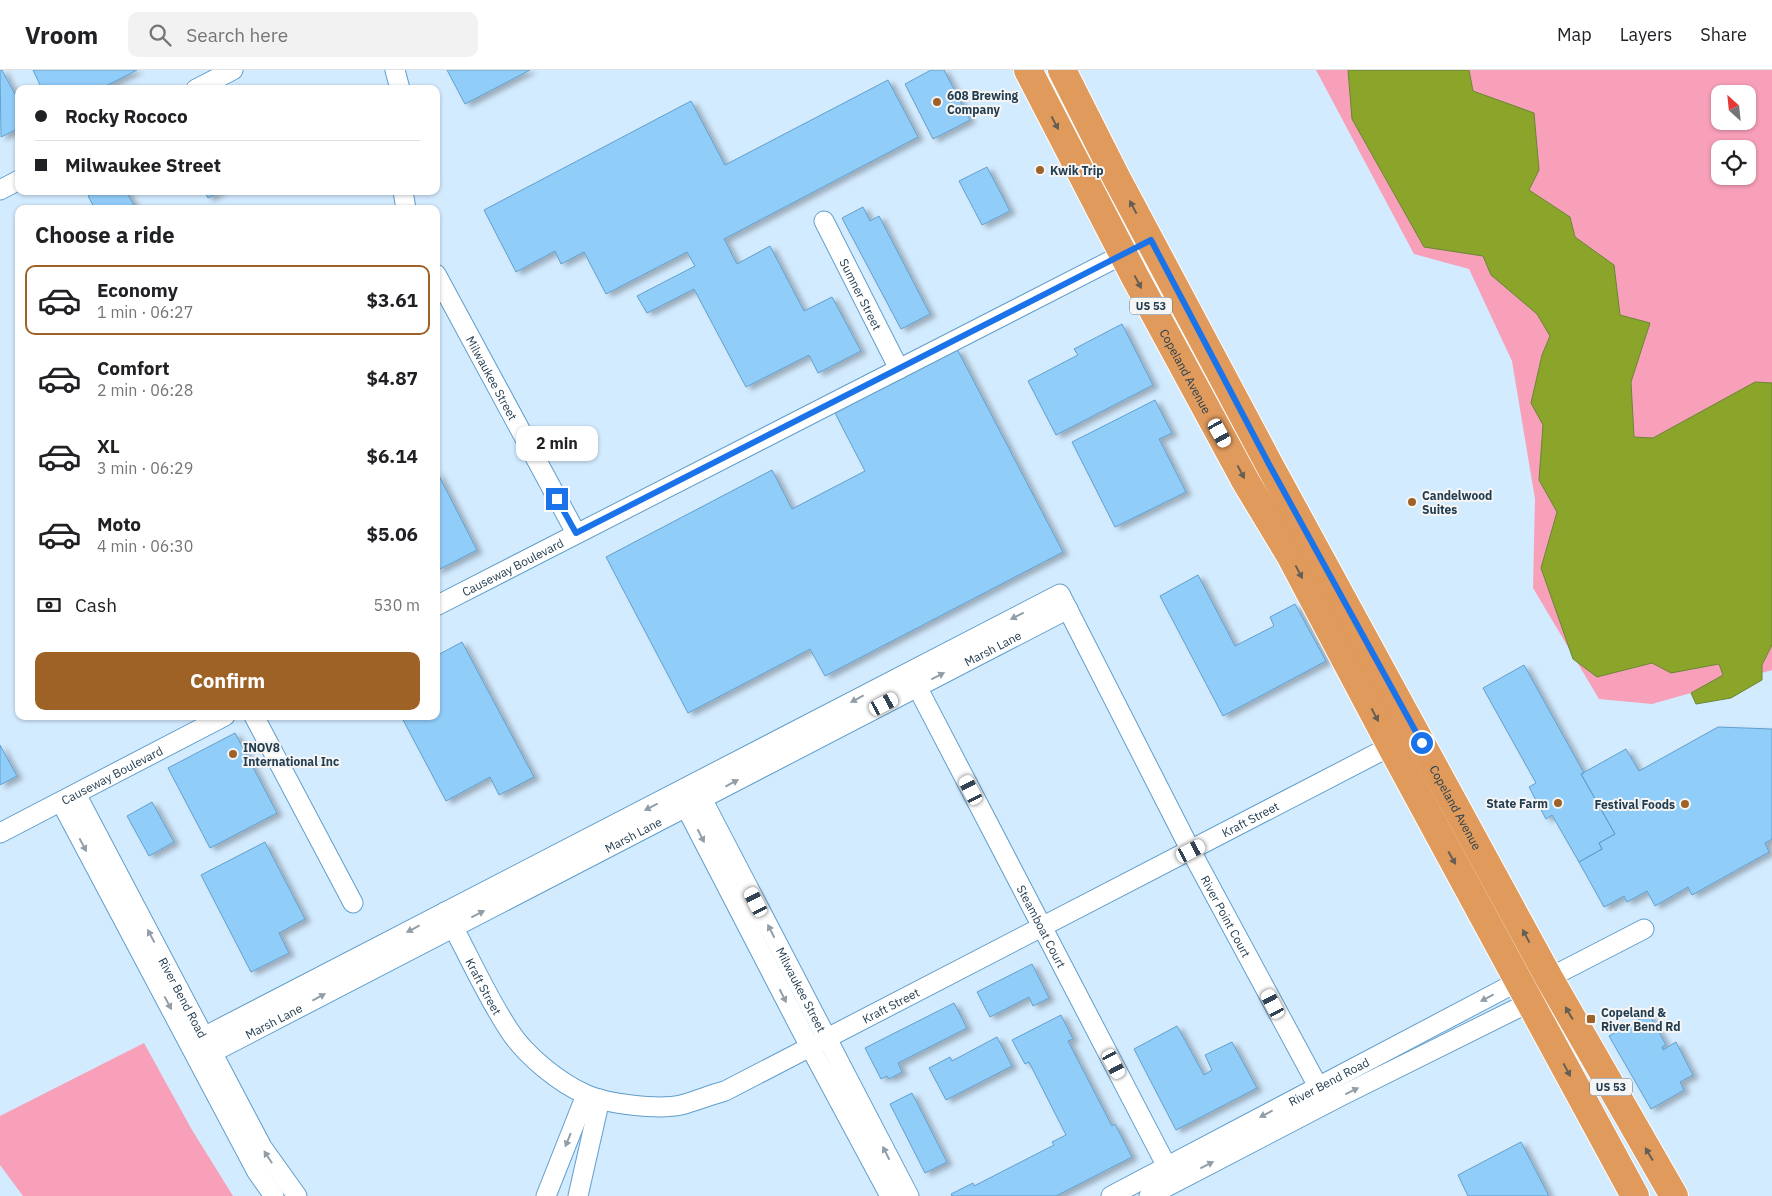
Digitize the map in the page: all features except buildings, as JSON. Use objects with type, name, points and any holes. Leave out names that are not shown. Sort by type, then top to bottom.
[{"type":"highway","name":"Copeland Avenue","points":[[1028,70],[1123,254],[1246,482],[1290,555],[1391,746],[1635,1196]]},
{"type":"highway","name":"Copeland Avenue","points":[[1062,70],[1271,468],[1549,978],[1674,1196]]},
{"type":"highway","points":[[1318,608],[1335,621],[1374,686],[1381,692],[1394,692]]},
{"type":"street","points":[[204,85],[233,70]]},
{"type":"street","points":[[395,70],[399,85]]},
{"type":"street","points":[[0,190],[15,182]]},
{"type":"street","name":"Sumner Street","points":[[824,221],[899,369]]},
{"type":"street","name":"Causeway Boulevard","points":[[440,604],[1151,240]]},
{"type":"street","name":"Milwaukee Street","points":[[440,281],[576,533]]},
{"type":"street","name":"Marsh Lane","points":[[201,1049],[1064,601]]},
{"type":"street","name":"River Point Court","points":[[1064,601],[1191,851],[1327,1103]]},
{"type":"street","name":"Steamboat Court","points":[[913,679],[1172,1174]]},
{"type":"street","name":"Causeway Boulevard","points":[[0,833],[217,720]]},
{"type":"street","points":[[256,720],[353,903]]},
{"type":"street","name":"Kraft Street","points":[[449,919],[488,995],[510,1032],[529,1054],[555,1076],[593,1097],[643,1106],[680,1105],[725,1091],[1391,746]]},
{"type":"street","name":"Milwaukee Street","points":[[690,795],[818,1043],[890,1196]]},
{"type":"street","name":"River Bend Road","points":[[68,798],[201,1049],[257,1172],[274,1196]]},
{"type":"street","name":"River Bend Road","points":[[1111,1196],[1172,1174],[1327,1103],[1525,991],[1644,929]]},
{"type":"street","name":"River Bend Road","points":[[1148,1196],[1172,1174],[1318,1087],[1525,991]]},
{"type":"street","name":"Milwaukee Street","points":[[818,1043],[909,1196]]},
{"type":"street","name":"River Bend Road","points":[[201,1049],[262,1147],[297,1196]]},
{"type":"street","points":[[546,1196],[593,1097]]},
{"type":"street","points":[[578,1196],[593,1097]]},
{"type":"shaded area","points":[[1316,70],[1772,70],[1772,670],[1652,704],[1599,699],[1533,588],[1535,499],[1512,361],[1469,269],[1414,254]]},
{"type":"shaded area","points":[[1348,70],[1469,70],[1473,91],[1534,113],[1539,170],[1529,190],[1570,217],[1575,237],[1614,265],[1620,315],[1650,323],[1631,382],[1634,437],[1653,438],[1755,382],[1772,383],[1772,645],[1762,665],[1762,680],[1731,698],[1696,704],[1691,693],[1723,675],[1719,664],[1671,673],[1652,663],[1597,677],[1573,659],[1541,568],[1557,512],[1539,480],[1543,425],[1531,403],[1542,355],[1550,336],[1537,314],[1491,275],[1483,256],[1424,247],[1352,119]]},
{"type":"shaded area","points":[[144,1043],[192,1130],[233,1196],[23,1196],[0,1165],[0,1116]]},
{"type":"place","name":"608 Brewing Company","points":[[937,102]]},
{"type":"place","name":"Kwik Trip","points":[[1040,170]]},
{"type":"place","name":"Candelwood Suites","points":[[1412,502]]},
{"type":"place","name":"INOV8 International Inc","points":[[233,754]]},
{"type":"place","name":"State Farm","points":[[1558,803]]},
{"type":"place","name":"Festival Foods","points":[[1685,804]]},
{"type":"place","name":"Copeland & River Bend Rd","points":[[1591,1019]]},
{"type":"route","points":[[557,499],[576,533],[1151,240],[1271,468],[1422,743]]}]
